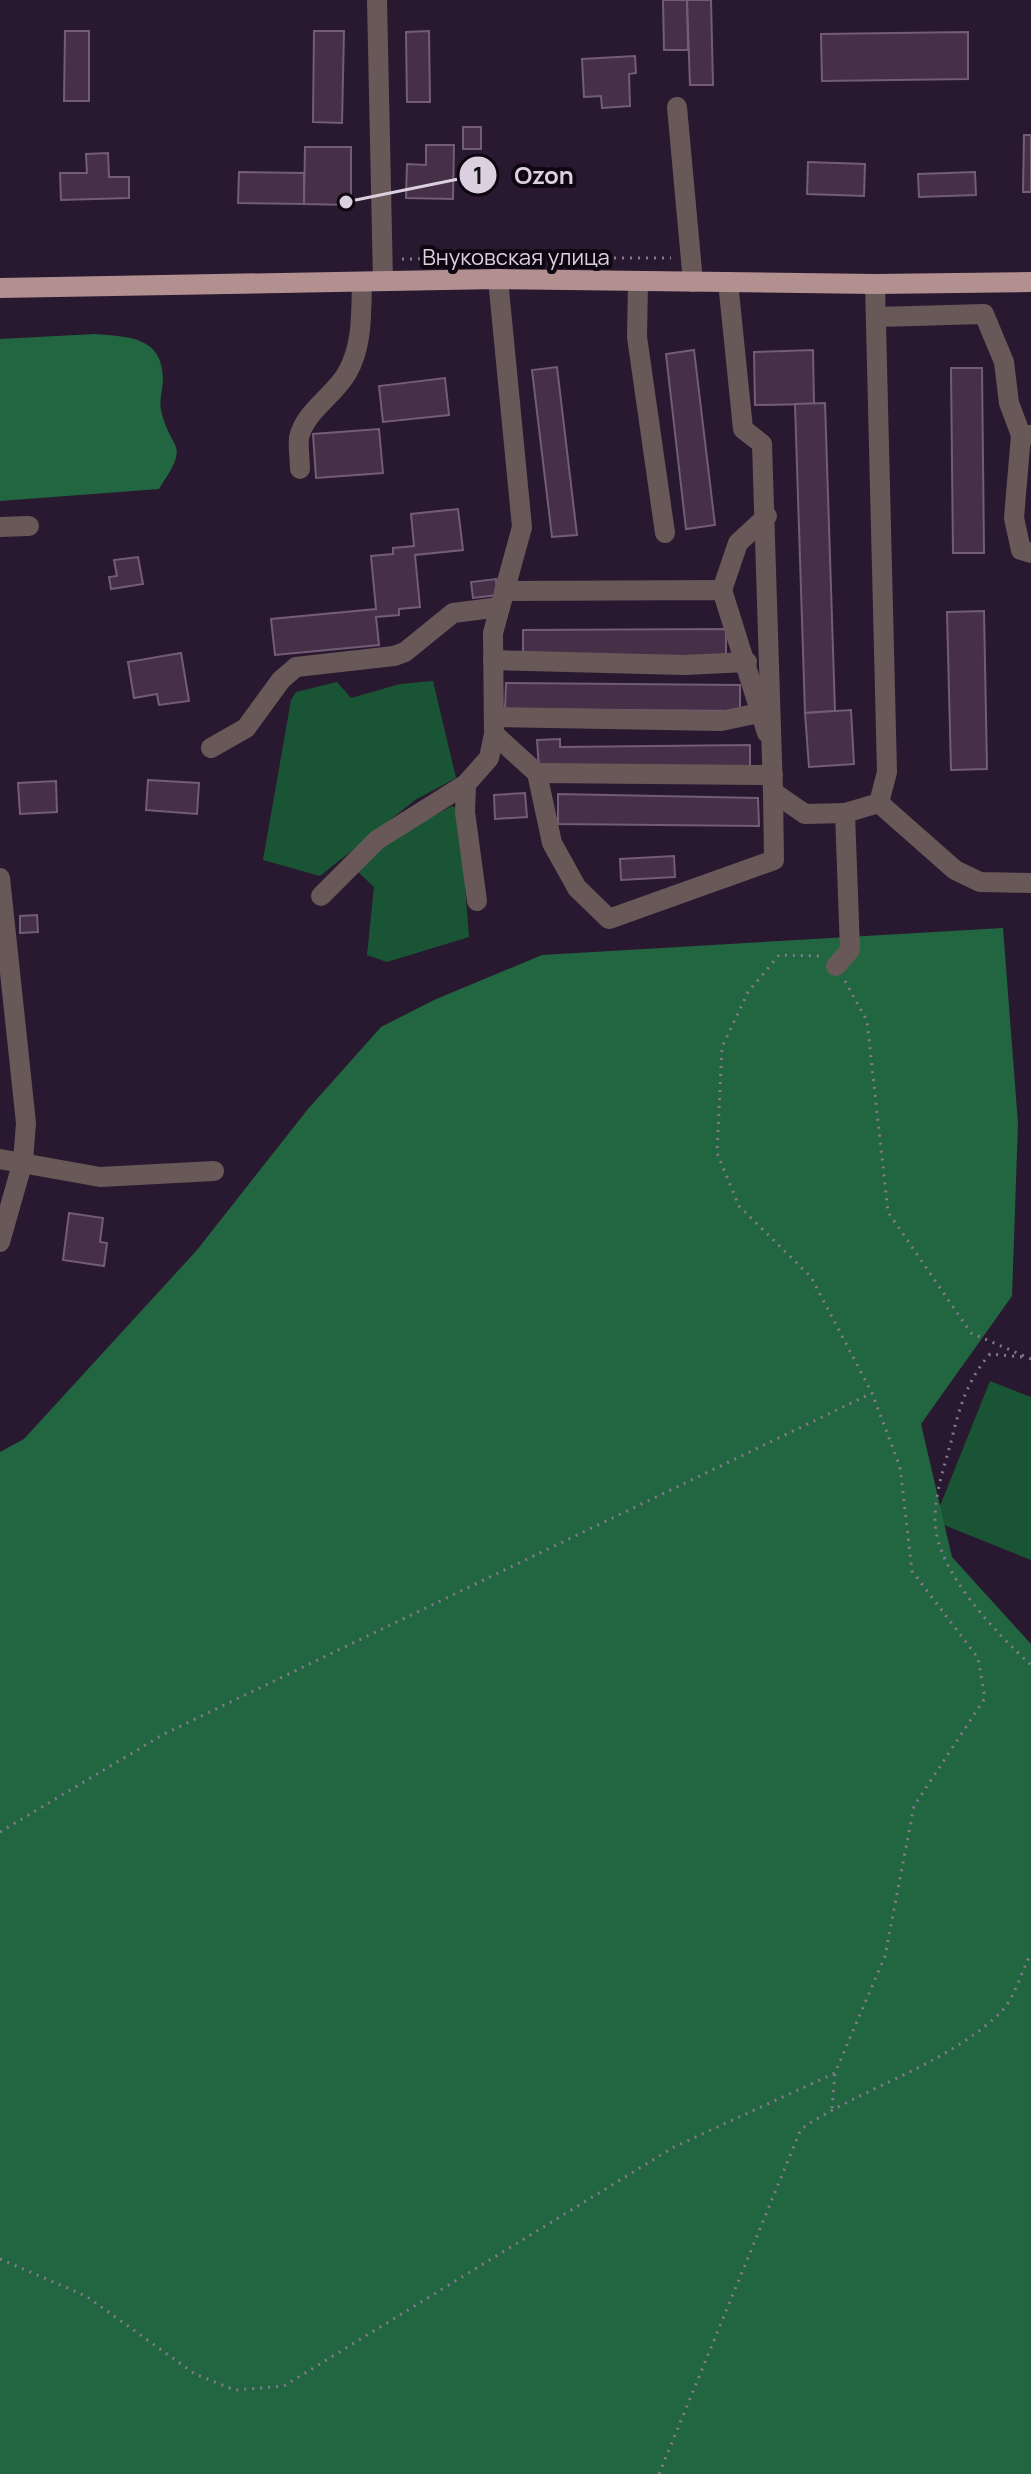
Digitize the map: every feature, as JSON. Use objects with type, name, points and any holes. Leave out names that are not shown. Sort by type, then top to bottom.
[{"type":"main road","name":"Внуковская улица","points":[[0,288],[498,279],[875,284],[1031,282]]},
{"type":"street","points":[[377,0],[383,281]]},
{"type":"street","points":[[677,107],[693,282]]},
{"type":"street","points":[[321,896],[377,840],[466,784],[489,758],[494,726],[493,633],[522,527],[498,279]]},
{"type":"street","points":[[300,469],[299,437],[306,423],[347,375],[354,358],[361,334],[362,282]]},
{"type":"street","points":[[638,282],[637,337],[665,533]]},
{"type":"street","points":[[494,726],[537,773],[552,843],[577,888],[609,919],[774,860],[767,516],[762,444],[743,429],[728,282]]},
{"type":"street","points":[[875,284],[887,772],[879,803]]},
{"type":"street","points":[[877,317],[984,314],[1004,362],[1009,403],[1026,435],[1014,518],[1021,550],[1031,553]]},
{"type":"street","points":[[767,516],[738,543],[722,590],[747,662],[759,713],[773,747]]},
{"type":"street","points":[[0,527],[29,526]]},
{"type":"street","points":[[211,748],[246,728],[281,680],[296,667],[394,656],[405,652],[453,613],[502,599],[722,590]]},
{"type":"street","points":[[493,660],[684,665],[747,662]]},
{"type":"street","points":[[494,726],[721,721],[759,713]]},
{"type":"street","points":[[537,773],[773,784],[805,814],[845,813],[879,803]]},
{"type":"street","points":[[466,784],[465,812],[477,901]]},
{"type":"street","points":[[879,803],[955,870],[980,882],[1031,883]]},
{"type":"street","points":[[836,966],[850,950],[845,813]]},
{"type":"street","points":[[0,878],[26,1123],[23,1161],[0,1242]]},
{"type":"street","points":[[0,1159],[100,1177],[214,1171]]},
{"type":"path","points":[[383,259],[691,257]]},
{"type":"path","points":[[832,2108],[835,2073],[885,1956],[914,1806],[985,1698],[978,1658],[912,1571],[900,1467],[872,1393],[811,1277],[739,1206],[717,1153],[722,1047],[748,992],[779,955],[817,953],[836,966],[867,1021],[888,1212],[971,1333],[1029,1358]]},
{"type":"path","points":[[1029,1358],[990,1354],[971,1375],[937,1493],[935,1523],[943,1557],[960,1584],[1031,1665]]},
{"type":"path","points":[[0,1832],[164,1734],[872,1393]]},
{"type":"path","points":[[659,2474],[801,2129],[832,2108],[938,2059],[1002,2012],[1031,1953]]},
{"type":"path","points":[[0,2259],[86,2296],[195,2374],[235,2390],[284,2386],[674,2147],[835,2073]]},
{"type":"green space","points":[[95,334],[141,341],[157,354],[163,378],[161,410],[177,454],[169,473],[159,489],[0,501],[0,339]]},
{"type":"green space","points":[[433,681],[456,778],[415,800],[320,876],[263,860],[291,700],[296,692],[337,682],[351,698],[400,684]]},
{"type":"green space","points":[[452,806],[459,809],[469,937],[387,962],[367,955],[374,887],[355,869],[395,837]]},
{"type":"green space","points":[[1003,928],[1018,1124],[1012,1296],[921,1424],[952,1557],[1031,1644],[1031,2474],[0,2474],[0,1452],[24,1439],[197,1250],[308,1109],[381,1027],[434,1000],[542,955]]},
{"type":"green space","points":[[990,1381],[1031,1397],[1031,1560],[934,1521]]},
{"type":"building","points":[[663,0],[687,0],[688,50],[664,50]]},
{"type":"building","points":[[687,0],[711,0],[713,85],[690,85]]},
{"type":"building","points":[[65,31],[89,31],[89,101],[64,101]]},
{"type":"building","points":[[314,31],[344,31],[342,123],[313,122]]},
{"type":"building","points":[[429,31],[430,102],[407,102],[406,32]]},
{"type":"building","points":[[968,32],[968,79],[822,81],[821,34]]},
{"type":"building","points":[[635,56],[636,73],[629,74],[630,106],[602,108],[601,96],[584,97],[582,59]]},
{"type":"building","points":[[463,127],[481,127],[481,149],[463,149]]},
{"type":"building","points":[[1024,135],[1031,135],[1031,192],[1023,192]]},
{"type":"building","points":[[426,145],[454,145],[453,199],[406,198],[407,164],[426,165]]},
{"type":"building","points":[[305,147],[351,147],[351,205],[304,204]]},
{"type":"building","points":[[108,153],[109,177],[129,177],[129,198],[61,200],[60,173],[87,173],[86,154]]},
{"type":"building","points":[[808,162],[865,164],[864,196],[807,194]]},
{"type":"building","points":[[239,172],[304,173],[304,204],[238,203]]},
{"type":"building","points":[[975,172],[976,195],[919,197],[918,174]]},
{"type":"building","points":[[694,350],[715,525],[686,529],[666,354]]},
{"type":"building","points":[[813,350],[814,404],[755,405],[754,352]]},
{"type":"building","points":[[557,367],[577,535],[552,537],[532,370]]},
{"type":"building","points":[[951,368],[982,368],[984,553],[953,553]]},
{"type":"building","points":[[445,378],[449,415],[383,422],[379,386]]},
{"type":"building","points":[[825,403],[835,711],[805,713],[795,404]]},
{"type":"building","points":[[379,429],[383,473],[316,478],[313,434]]},
{"type":"building","points":[[458,509],[463,550],[415,555],[420,607],[399,609],[399,615],[376,617],[379,645],[275,655],[271,619],[376,609],[371,556],[393,554],[393,548],[414,546],[411,514]]},
{"type":"building","points":[[138,557],[143,584],[111,589],[109,577],[117,576],[114,560]]},
{"type":"building","points":[[496,579],[497,595],[473,598],[471,582]]},
{"type":"building","points":[[984,611],[987,769],[951,770],[947,612]]},
{"type":"building","points":[[726,629],[726,656],[523,657],[523,630]]},
{"type":"building","points":[[181,653],[189,701],[159,705],[157,694],[134,698],[128,662]]},
{"type":"building","points":[[506,683],[740,685],[740,711],[505,709]]},
{"type":"building","points":[[851,710],[854,764],[809,767],[805,713]]},
{"type":"building","points":[[560,739],[560,747],[750,745],[750,768],[539,769],[537,740]]},
{"type":"building","points":[[148,780],[199,783],[197,814],[146,810]]},
{"type":"building","points":[[56,781],[57,812],[20,814],[18,783]]},
{"type":"building","points":[[525,793],[527,817],[495,819],[494,795]]},
{"type":"building","points":[[558,794],[758,798],[759,826],[558,824]]},
{"type":"building","points":[[674,856],[675,877],[621,880],[620,859]]},
{"type":"building","points":[[37,915],[38,932],[20,933],[20,916]]},
{"type":"building","points":[[69,1213],[103,1218],[100,1242],[107,1243],[104,1266],[63,1260]]},
{"type":"place","name":"Ozon","points":[[346,202]]}]
